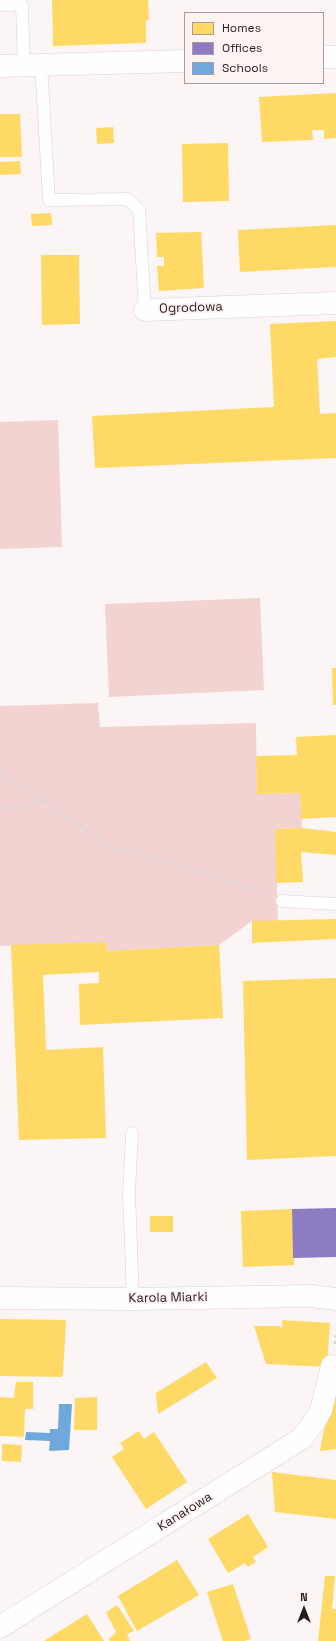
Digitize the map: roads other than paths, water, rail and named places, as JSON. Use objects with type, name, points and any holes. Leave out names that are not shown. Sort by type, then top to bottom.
[{"type":"street","points":[[324,57],[336,57]]},
{"type":"street","points":[[0,66],[184,61]]},
{"type":"street","name":"Ogrodowa","points":[[145,310],[336,303]]},
{"type":"street","name":"Karola Miarki","points":[[0,1298],[133,1299],[256,1296],[311,1296],[336,1298]]},
{"type":"street","name":"Kanałowa","points":[[0,1627],[301,1440],[321,1410],[332,1366]]},
{"type":"lane","points":[[0,5],[22,5],[32,65]]},
{"type":"lane","name":"Ogrodowa","points":[[32,65],[49,200],[128,199],[139,210],[145,310]]},
{"type":"lane","points":[[282,901],[336,904]]},
{"type":"lane","points":[[132,1133],[129,1194],[133,1299]]}]
